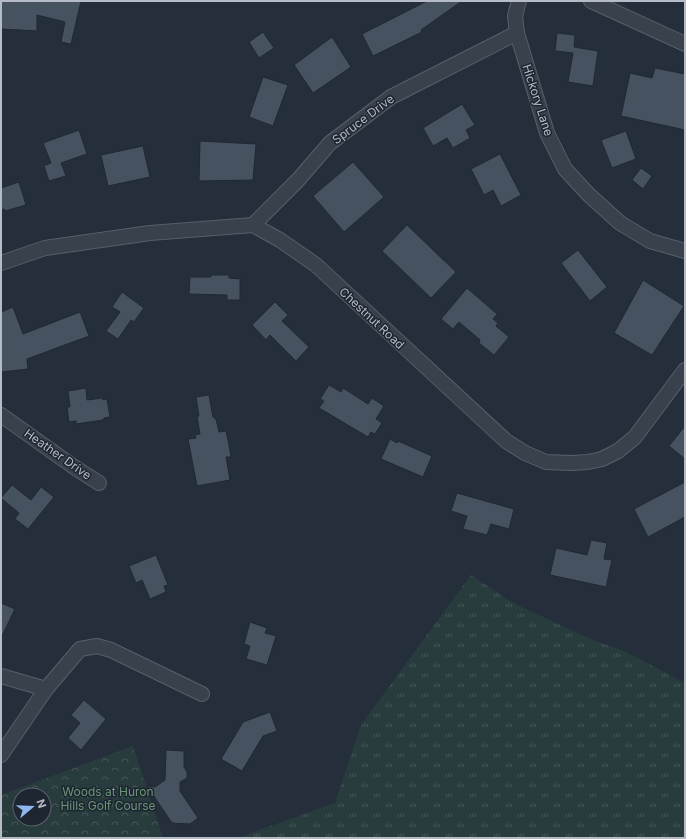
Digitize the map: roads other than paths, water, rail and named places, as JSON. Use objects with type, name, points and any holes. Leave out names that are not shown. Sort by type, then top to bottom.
[{"type":"street","name":"Hickory Lane","points":[[519,1],[515,16],[517,33],[547,133],[565,169],[588,194],[620,223],[650,241],[685,251]]},
{"type":"street","points":[[591,1],[685,44]]},
{"type":"street","name":"Spruce Drive","points":[[253,225],[298,180],[330,143],[390,97],[517,33]]},
{"type":"street","points":[[1,263],[45,248],[150,233],[253,225]]},
{"type":"street","name":"Chestnut Road","points":[[253,225],[280,240],[316,265],[506,442],[525,453],[546,462],[588,462],[618,451],[635,437],[685,370]]},
{"type":"street","name":"Heather Drive","points":[[1,415],[99,483]]},
{"type":"street","points":[[1,755],[46,689],[80,649],[97,646],[111,650],[202,694]]},
{"type":"street","points":[[1,676],[46,689]]},
{"type":"park label","name":"Woods at Huron Hills Golf Course","points":[[108,798]]}]
